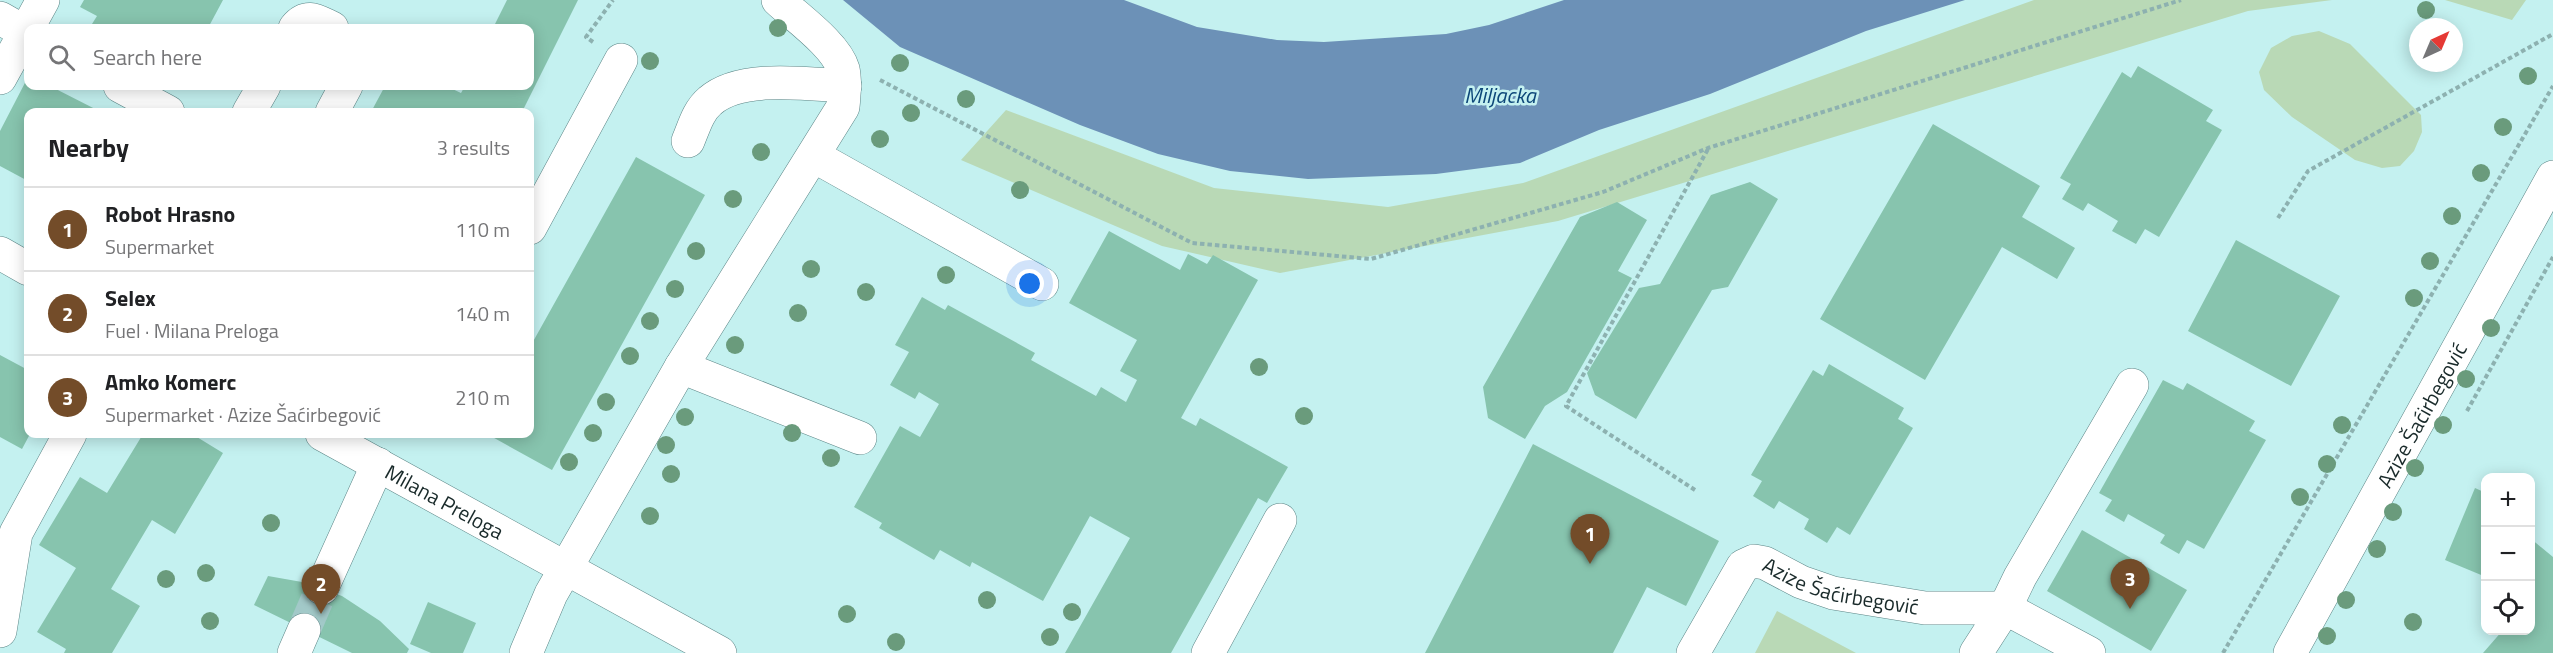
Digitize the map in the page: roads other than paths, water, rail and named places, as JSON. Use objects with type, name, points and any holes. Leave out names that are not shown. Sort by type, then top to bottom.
[{"type":"street","points":[[0,78],[18,28],[43,0]]},
{"type":"street","points":[[778,0],[833,51],[842,68],[860,81]]},
{"type":"street","points":[[298,24],[304,19],[313,18],[324,24]]},
{"type":"street","points":[[534,221],[621,60]]},
{"type":"street","points":[[526,653],[551,594],[681,367],[860,81]]},
{"type":"street","points":[[688,141],[699,114],[711,100],[734,89],[760,84],[860,81]]},
{"type":"street","points":[[127,90],[161,108]]},
{"type":"street","points":[[251,108],[262,90]]},
{"type":"street","points":[[334,108],[344,90]]},
{"type":"street","points":[[814,156],[1042,284]]},
{"type":"street","name":"Azize Šaćirbegović","points":[[2290,653],[2553,177]]},
{"type":"street","points":[[0,253],[24,267]]},
{"type":"street","points":[[681,367],[860,438]]},
{"type":"street","points":[[1976,653],[2005,609],[2020,577],[2132,385]]},
{"type":"street","points":[[0,631],[8,529],[67,438]]},
{"type":"street","name":"Milana Preloga","points":[[329,438],[565,570]]},
{"type":"street","points":[[322,588],[378,464]]},
{"type":"street","points":[[1208,653],[1280,520]]},
{"type":"street","name":"Azize Šaćirbegović","points":[[1694,653],[1743,566],[1754,561],[1765,563],[1801,582],[1833,593],[1925,608],[2005,609],[2089,653]]},
{"type":"street","points":[[565,570],[720,653]]},
{"type":"water","name":"Miljacka","points":[[843,0],[1124,0],[1197,27],[1277,40],[1324,42],[1446,34],[1489,25],[1564,0],[1965,0],[1866,31],[1710,94],[1599,130],[1520,163],[1436,174],[1308,179],[1230,171],[1158,154],[1080,125],[900,47]]},
{"type":"tunnel","points":[[304,630],[322,588]]},
{"type":"place","name":"Robot Hrasno","points":[[1590,564]]},
{"type":"place","name":"Amko Komerc","points":[[2130,609]]},
{"type":"place","name":"Selex","points":[[321,614]]}]
